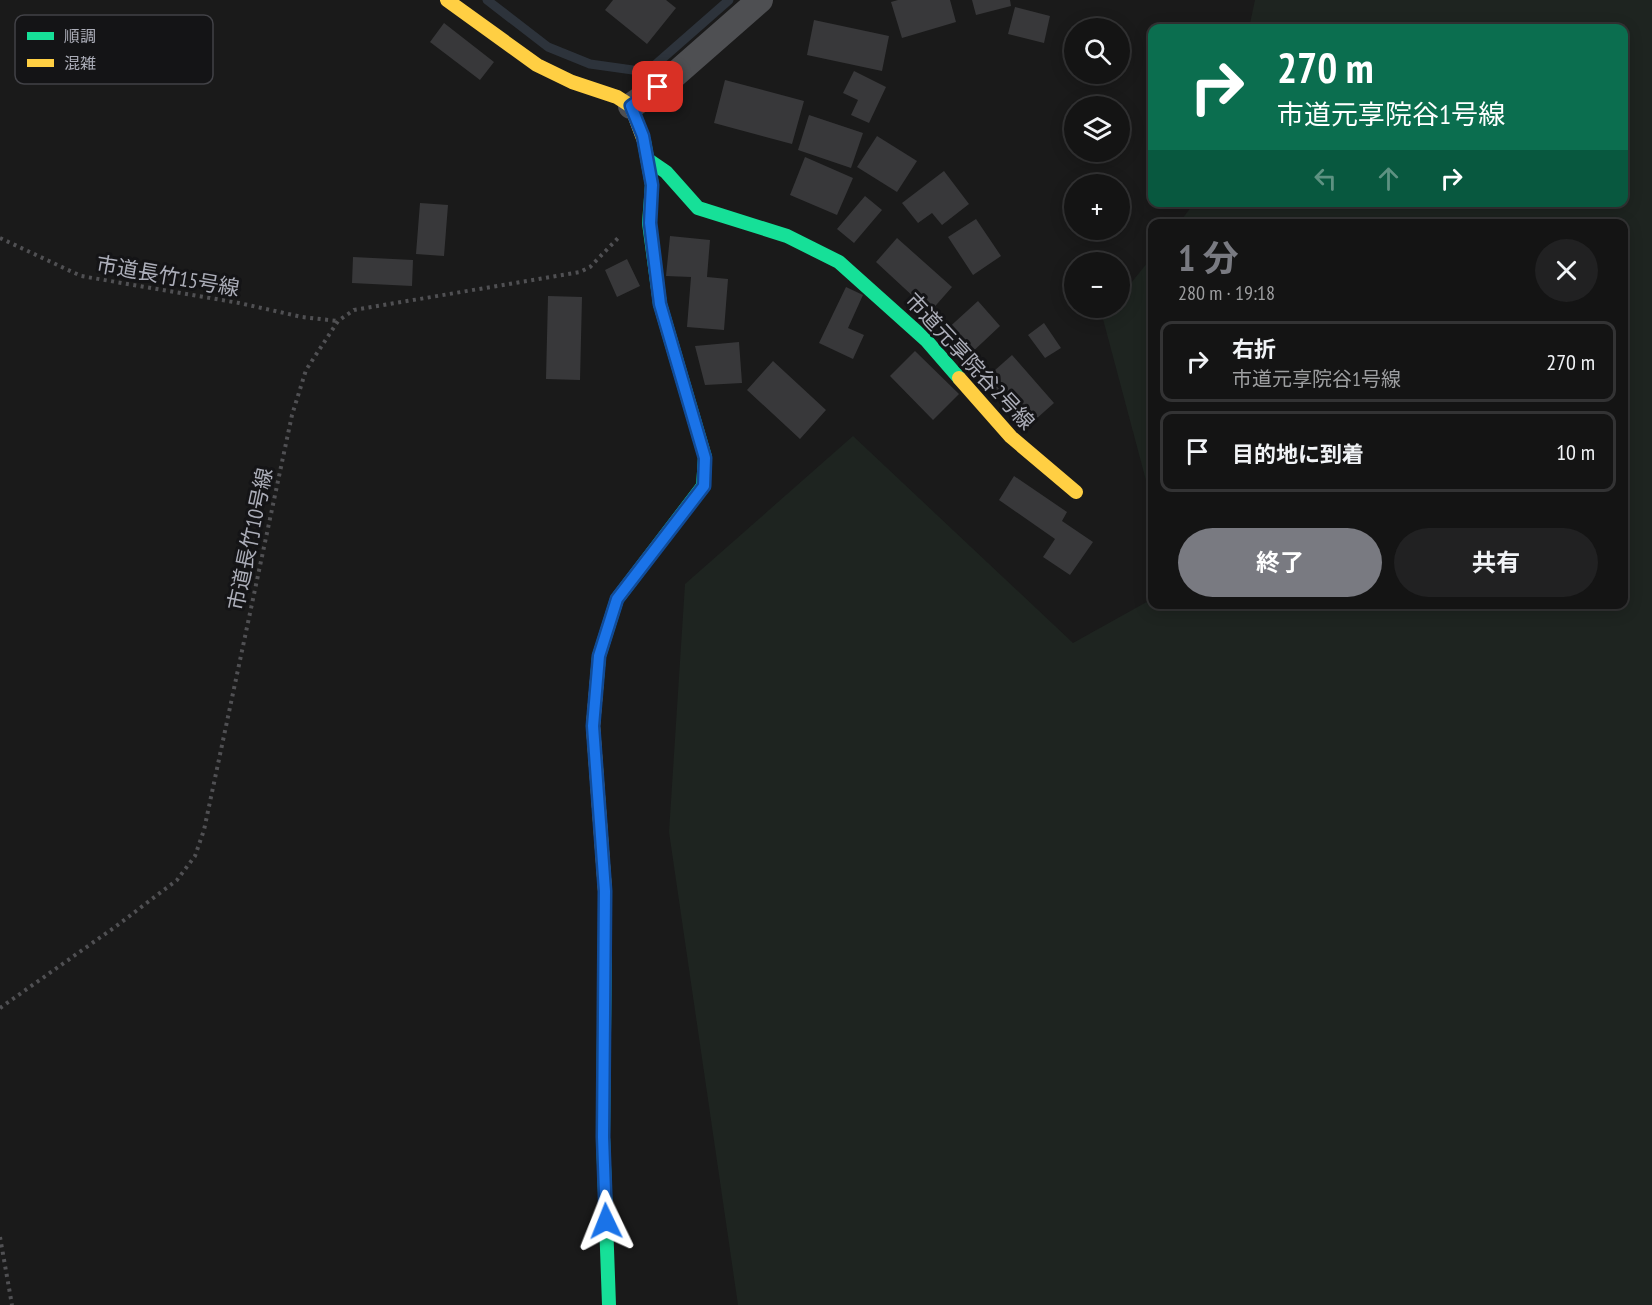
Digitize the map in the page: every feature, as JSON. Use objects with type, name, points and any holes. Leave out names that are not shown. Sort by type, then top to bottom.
[{"type":"street","points":[[447,0],[537,65],[572,82],[617,97],[631,106],[643,136],[652,185],[650,223],[660,304],[705,458],[704,486],[617,599],[599,656],[593,726],[605,891],[603,1137],[609,1305]]},
{"type":"street","points":[[631,106],[671,78],[760,0]]},
{"type":"street","name":"市道元享院谷2号線","points":[[647,159],[666,172],[698,208],[787,236],[839,262],[926,340],[1011,437],[1076,492]]},
{"type":"path","points":[[338,321],[354,310],[580,272],[590,267],[620,236],[650,223]]},
{"type":"path","name":"市道長竹15号線","points":[[0,238],[81,276],[338,321]]},
{"type":"path","name":"市道長竹10号線","points":[[0,1008],[177,880],[195,856],[204,830],[292,415],[306,370],[338,321]]},
{"type":"path","points":[[0,1237],[12,1305]]},
{"type":"shaded area","points":[[1255,0],[1652,0],[1652,1305],[738,1305],[669,832],[685,584],[853,436],[1073,643],[1148,601],[1148,609],[1628,609],[1628,219],[1182,219],[1191,207],[1628,207],[1628,24],[1250,24]]},
{"type":"shaded area","points":[[1148,262],[1148,488],[1103,319],[1130,318],[1130,284]]},
{"type":"building","points":[[613,0],[666,0],[676,8],[647,44],[605,10]]},
{"type":"building","points":[[950,0],[956,22],[902,38],[891,2]]},
{"type":"building","points":[[972,0],[1010,0],[1011,6],[976,15]]},
{"type":"building","points":[[1015,7],[1050,16],[1044,43],[1008,34]]},
{"type":"building","points":[[814,20],[889,36],[882,71],[807,55]]},
{"type":"building","points":[[444,23],[494,62],[480,80],[430,42]]},
{"type":"building","points":[[854,71],[886,87],[869,123],[851,115],[858,100],[843,93]]},
{"type":"building","points":[[725,80],[804,101],[792,144],[714,123]]},
{"type":"building","points":[[809,115],[863,133],[851,168],[798,150]]},
{"type":"building","points":[[877,136],[917,161],[897,192],[857,167]]},
{"type":"building","points":[[805,157],[853,178],[837,215],[790,195]]},
{"type":"building","points":[[944,171],[969,204],[942,225],[932,213],[918,223],[902,203]]},
{"type":"building","points":[[865,196],[882,210],[854,243],[837,229]]},
{"type":"building","points":[[420,203],[448,205],[444,256],[416,254]]},
{"type":"building","points":[[976,219],[1001,256],[973,275],[948,237]]},
{"type":"building","points":[[670,236],[710,240],[707,277],[728,279],[724,330],[687,327],[691,277],[666,276]]},
{"type":"building","points":[[897,238],[952,287],[930,312],[876,262]]},
{"type":"building","points":[[353,257],[413,260],[412,286],[352,283]]},
{"type":"building","points":[[627,259],[640,286],[617,297],[605,270]]},
{"type":"building","points":[[846,287],[863,295],[848,328],[864,335],[853,359],[819,343]]},
{"type":"building","points":[[548,296],[582,297],[580,380],[546,379]]},
{"type":"building","points":[[978,301],[1000,326],[967,357],[944,332]]},
{"type":"building","points":[[1044,323],[1061,348],[1045,358],[1028,335]]},
{"type":"building","points":[[739,342],[742,383],[705,385],[695,346]]},
{"type":"building","points":[[915,351],[959,394],[933,420],[890,376]]},
{"type":"building","points":[[1012,355],[1054,403],[1027,427],[985,379]]},
{"type":"building","points":[[773,361],[826,410],[800,439],[747,390]]},
{"type":"building","points":[[1014,476],[1067,512],[1062,521],[1093,542],[1070,575],[1043,557],[1055,539],[999,500]]},
{"type":"waterway","points":[[487,0],[548,47],[590,64],[647,72],[729,0]]},
{"type":"traffic: fast","points":[[597,679],[599,656],[617,599],[703,486],[705,457],[660,304],[649,223],[652,185],[644,141]]},
{"type":"traffic: fast","points":[[647,159],[666,172],[698,208],[787,236],[839,262],[926,340],[959,378]]},
{"type":"traffic: fast","points":[[605,931],[603,1137],[609,1305]]},
{"type":"traffic: slow","points":[[447,0],[537,65],[572,82],[617,97],[631,106],[644,141]]},
{"type":"traffic: slow","points":[[959,378],[1011,437],[1076,492]]},
{"type":"traffic: slow","points":[[597,679],[593,726],[605,891],[605,931]]},
{"type":"route","points":[[606,1221],[603,1137],[605,891],[593,726],[599,656],[617,599],[704,486],[705,458],[660,304],[650,223],[652,185],[643,136],[631,106],[658,87]]}]
